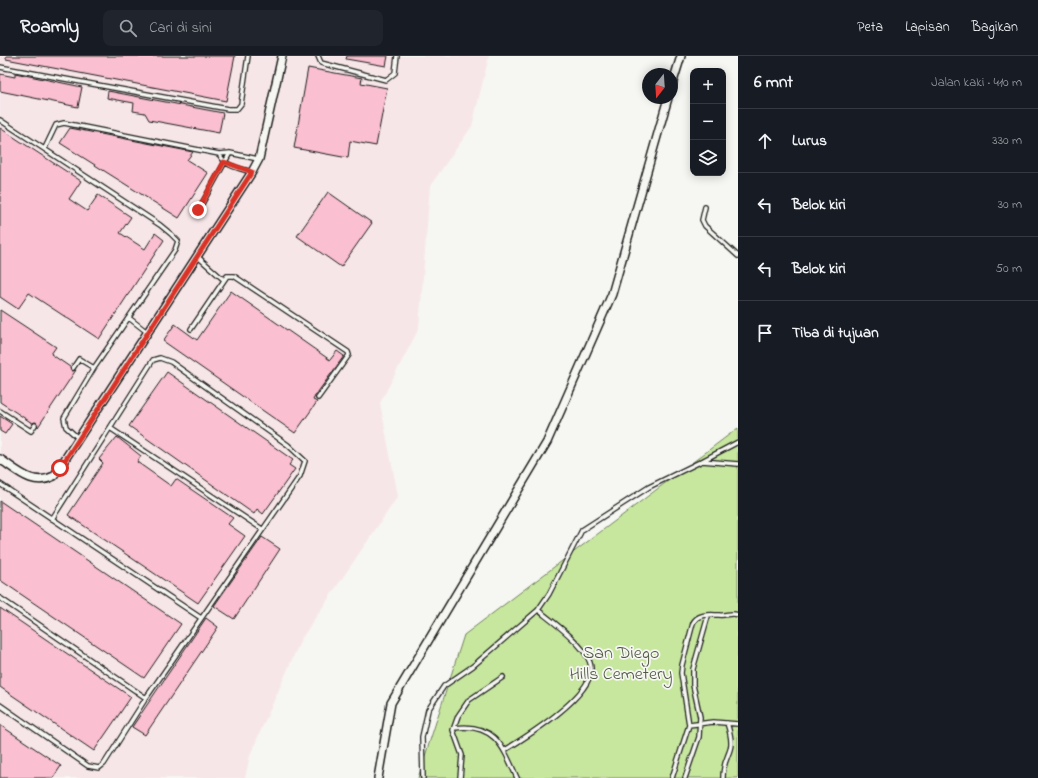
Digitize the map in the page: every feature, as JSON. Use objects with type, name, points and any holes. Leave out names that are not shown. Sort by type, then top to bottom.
[{"type":"street","points":[[0,459],[27,478],[44,481],[54,476],[252,172],[259,159],[282,56]]},
{"type":"street","points":[[677,68],[681,56]]},
{"type":"street","points":[[378,778],[392,703],[547,442],[612,294],[666,104]]},
{"type":"lane","points":[[0,67],[228,109],[238,109],[241,104],[248,56]]},
{"type":"lane","points":[[318,56],[321,63],[386,80],[394,73],[397,56]]},
{"type":"lane","points":[[0,120],[45,148],[160,225],[178,241],[175,250],[94,368],[64,418],[66,427],[78,439]]},
{"type":"lane","points":[[45,148],[56,125],[64,122],[219,154],[230,153],[259,159]]},
{"type":"lane","points":[[198,210],[230,153]]},
{"type":"lane","points":[[219,154],[224,162],[252,172]]},
{"type":"lane","points":[[705,207],[702,220],[705,226],[738,256]]},
{"type":"lane","points":[[198,257],[224,280]]},
{"type":"lane","points":[[191,329],[228,275],[234,276],[346,349],[349,355],[318,398]]},
{"type":"lane","points":[[129,318],[147,332]]},
{"type":"lane","points":[[0,705],[88,766],[99,768],[104,764],[146,698],[300,476],[305,461],[288,445],[171,362],[160,358],[153,360],[52,519]]},
{"type":"lane","points":[[73,368],[79,359],[94,368]]},
{"type":"lane","points":[[0,411],[31,431],[35,425]]},
{"type":"lane","points":[[110,428],[262,529]]},
{"type":"lane","points":[[423,778],[422,737],[428,710],[444,686],[474,666],[538,610],[549,594],[582,530],[649,487],[738,442]]},
{"type":"lane","points":[[702,461],[738,464]]},
{"type":"lane","points":[[0,484],[201,618]]},
{"type":"lane","points":[[0,598],[146,698]]},
{"type":"lane","points":[[505,750],[535,732],[578,697],[585,688],[590,676],[591,668],[588,659],[579,645],[538,610]]},
{"type":"lane","points":[[672,778],[689,725],[683,692],[682,665],[694,620],[704,615],[738,614]]},
{"type":"lane","points":[[685,778],[699,736],[700,717],[693,685],[693,669],[708,616]]},
{"type":"lane","points":[[460,778],[462,758],[454,728],[458,716],[469,700],[503,677]]},
{"type":"lane","points":[[689,725],[727,723],[738,724]]},
{"type":"lane","points":[[723,778],[725,766],[736,743],[735,737],[727,723]]},
{"type":"lane","points":[[454,728],[468,726],[478,727],[494,738],[505,750],[517,778]]},
{"type":"shaded area","points":[[0,56],[489,56],[472,126],[430,186],[419,328],[380,403],[398,496],[301,639],[250,755],[245,778],[0,778]]},
{"type":"green space","name":"San Diego Hills Cemetery","points":[[738,428],[738,778],[418,778],[464,635]]},
{"type":"building","points":[[6,56],[235,56],[226,101],[6,59]]},
{"type":"building","points":[[347,56],[388,56],[386,66],[346,59]]},
{"type":"building","points":[[308,68],[362,78],[361,83],[387,88],[376,146],[350,141],[348,158],[294,148]]},
{"type":"building","points":[[15,73],[82,87],[78,107],[0,91],[0,74],[15,77]]},
{"type":"building","points":[[108,91],[223,113],[219,133],[149,120],[145,113],[133,111],[134,103],[107,98]]},
{"type":"building","points":[[0,128],[81,181],[69,199],[87,211],[98,195],[131,217],[120,233],[145,249],[155,233],[164,240],[99,339],[29,293],[18,309],[0,297]]},
{"type":"building","points":[[70,128],[193,152],[187,160],[208,173],[179,218],[60,143]]},
{"type":"building","points":[[328,192],[372,223],[341,267],[297,236]]},
{"type":"building","points":[[231,291],[330,360],[337,351],[344,356],[315,396],[313,400],[317,402],[295,433],[163,341],[175,324],[197,340]]},
{"type":"building","points":[[0,310],[56,347],[51,354],[70,367],[72,371],[76,370],[38,427],[36,422],[32,423],[0,402]]},
{"type":"building","points":[[167,372],[293,460],[289,465],[295,469],[263,514],[257,509],[254,514],[129,426]]},
{"type":"building","points":[[0,416],[12,424],[5,434],[0,431]]},
{"type":"building","points":[[117,437],[141,456],[137,462],[171,486],[176,479],[233,518],[228,524],[245,536],[198,603],[68,515],[103,463],[99,459]]},
{"type":"building","points":[[0,501],[181,624],[144,678],[0,580]]},
{"type":"building","points":[[262,537],[280,549],[234,619],[214,606]]},
{"type":"building","points":[[0,608],[131,697],[94,751],[0,687]]},
{"type":"building","points":[[206,618],[218,627],[145,735],[132,727]]},
{"type":"building","points":[[0,725],[61,766],[53,778],[0,778]]},
{"type":"route","points":[[60,468],[252,172],[228,165],[224,162],[198,210]]}]
